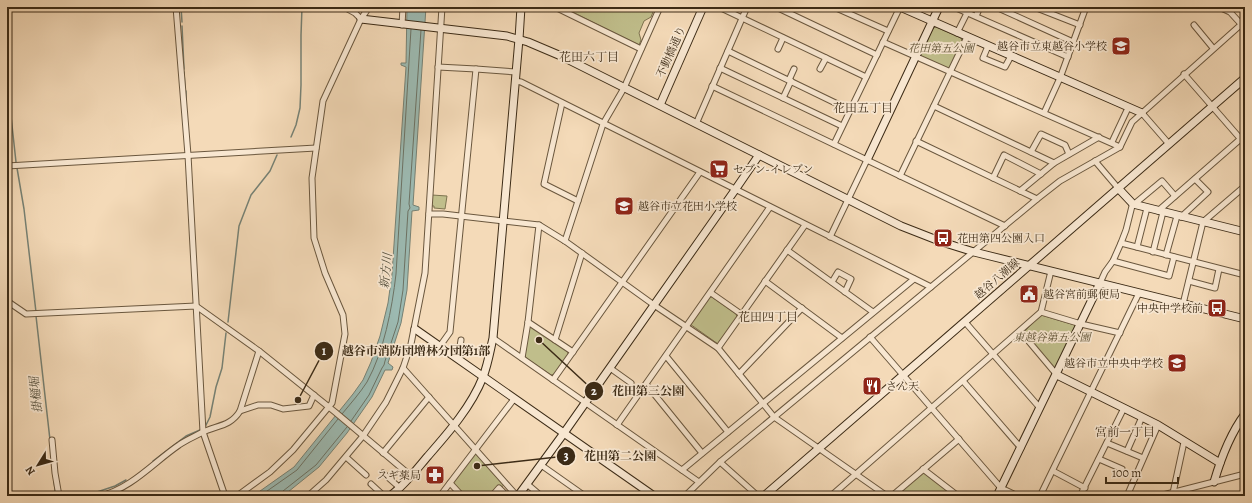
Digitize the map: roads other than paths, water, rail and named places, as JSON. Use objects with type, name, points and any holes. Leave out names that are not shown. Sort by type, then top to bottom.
[{"type":"street","points":[[176,7],[188,155],[203,432],[225,496]]},
{"type":"street","points":[[344,7],[355,13],[361,19],[402,25],[491,33],[519,39],[542,47],[901,226],[925,236],[974,252],[1245,319]]},
{"type":"street","points":[[237,496],[270,472],[292,450],[332,403],[345,334],[345,324],[314,238],[312,178],[323,101],[368,7]]},
{"type":"street","points":[[402,25],[403,7]]},
{"type":"street","points":[[308,496],[326,480],[346,457],[363,436],[386,402],[403,368],[415,329],[425,273],[442,7]]},
{"type":"street","points":[[393,495],[454,425],[470,401],[483,376],[489,357],[493,338],[519,39],[520,7]]},
{"type":"street","points":[[555,7],[565,9],[641,49]]},
{"type":"street","points":[[565,241],[603,124],[624,88],[660,7]]},
{"type":"street","name":"不動橋通り","points":[[660,105],[703,7]]},
{"type":"street","points":[[719,7],[866,77]]},
{"type":"street","points":[[696,124],[747,7]]},
{"type":"street","points":[[776,7],[877,55]]},
{"type":"street","points":[[834,7],[888,31]]},
{"type":"street","points":[[834,144],[900,7],[1142,113],[1169,144]]},
{"type":"street","points":[[830,237],[939,7]]},
{"type":"street","points":[[954,7],[1068,57]]},
{"type":"street","points":[[976,16],[980,7]]},
{"type":"street","points":[[996,7],[1073,42]]},
{"type":"street","points":[[1034,7],[1080,25]]},
{"type":"street","points":[[1044,113],[1060,78],[1086,7]]},
{"type":"street","points":[[685,496],[720,462],[1037,199],[1060,181],[1120,147],[1132,122],[1243,22],[1231,9],[1219,7]]},
{"type":"street","points":[[957,33],[967,13]]},
{"type":"street","points":[[1194,25],[1213,48]]},
{"type":"street","points":[[900,176],[967,37]]},
{"type":"street","points":[[778,49],[783,38]]},
{"type":"street","points":[[883,42],[1112,142],[1120,147]]},
{"type":"street","points":[[988,46],[984,58],[1006,67],[1011,56]]},
{"type":"street","points":[[728,51],[850,110]]},
{"type":"street","points":[[820,69],[826,58]]},
{"type":"street","points":[[438,67],[516,72]]},
{"type":"street","points":[[720,68],[842,126]]},
{"type":"street","points":[[440,346],[450,332],[476,69]]},
{"type":"street","points":[[783,98],[794,69]]},
{"type":"street","points":[[1184,74],[1212,106],[1243,137],[1245,144]]},
{"type":"street","name":"越谷八潮線","points":[[764,496],[1245,78]]},
{"type":"street","points":[[515,81],[521,82],[931,287]]},
{"type":"street","points":[[712,86],[1005,226]]},
{"type":"street","points":[[562,103],[544,184],[578,201]]},
{"type":"street","points":[[934,106],[1054,163]]},
{"type":"street","points":[[1112,142],[1128,108]]},
{"type":"street","points":[[1031,152],[1041,134],[1065,145],[1069,154]]},
{"type":"street","points":[[1020,191],[1054,163],[1099,137]]},
{"type":"street","points":[[1153,252],[1160,212],[1175,196],[1243,137]]},
{"type":"street","points":[[916,141],[1037,199]]},
{"type":"street","points":[[7,166],[316,148]]},
{"type":"street","points":[[403,368],[518,496],[586,403],[759,155]]},
{"type":"street","points":[[993,178],[1004,155],[1041,174]]},
{"type":"street","points":[[1095,161],[1133,204],[1160,212],[1245,232]]},
{"type":"street","points":[[553,380],[700,172]]},
{"type":"street","points":[[1166,255],[1179,216],[1208,192],[1195,178]]},
{"type":"street","points":[[997,496],[1057,375],[1105,272],[1113,262],[1126,230],[1133,204],[1162,181],[1175,196]]},
{"type":"street","points":[[1183,304],[1203,222],[1245,186]]},
{"type":"street","points":[[617,425],[770,207]]},
{"type":"street","points":[[1137,248],[1147,208]]},
{"type":"street","points":[[429,214],[443,214],[539,225],[565,241],[654,305],[718,348],[774,417],[887,496]]},
{"type":"street","points":[[522,358],[528,322],[539,225]]},
{"type":"street","points":[[718,348],[805,225]]},
{"type":"street","points":[[1121,243],[1245,275]]},
{"type":"street","points":[[787,250],[873,312]]},
{"type":"street","points":[[555,340],[582,253]]},
{"type":"street","points":[[1113,262],[1169,276],[1174,257]]},
{"type":"street","points":[[1189,281],[1215,288],[1219,269]]},
{"type":"street","points":[[831,496],[1041,312],[1051,271]]},
{"type":"street","points":[[832,282],[838,272],[852,279],[845,292]]},
{"type":"street","points":[[682,470],[914,279]]},
{"type":"street","points":[[765,281],[842,338]]},
{"type":"street","points":[[711,293],[741,314]]},
{"type":"street","points":[[1040,496],[1140,293]]},
{"type":"street","points":[[7,302],[26,314],[196,306],[259,351],[329,407],[411,476]]},
{"type":"street","points":[[739,374],[802,308]]},
{"type":"street","points":[[1041,312],[1081,324],[1120,333]]},
{"type":"street","points":[[528,322],[573,352]]},
{"type":"street","points":[[965,322],[1040,408]]},
{"type":"street","points":[[415,329],[654,496]]},
{"type":"street","points":[[1020,331],[1057,375],[1158,425],[1220,463]]},
{"type":"street","points":[[870,337],[1002,488],[1018,496]]},
{"type":"street","points":[[493,338],[699,482]]},
{"type":"street","points":[[458,359],[461,340]]},
{"type":"street","points":[[100,496],[108,494],[130,482],[180,444],[203,432],[231,422],[236,418],[240,411],[259,351]]},
{"type":"street","points":[[666,356],[728,432]]},
{"type":"street","points":[[610,368],[631,383]]},
{"type":"street","points":[[963,380],[1021,448]]},
{"type":"street","points":[[646,384],[702,453]]},
{"type":"street","points":[[240,411],[258,405],[271,405],[283,409],[309,406],[314,395]]},
{"type":"street","points":[[383,453],[429,397]]},
{"type":"street","points":[[440,496],[514,398]]},
{"type":"street","points":[[1080,496],[1124,408]]},
{"type":"street","points":[[1214,482],[1230,439],[1245,414]]},
{"type":"street","points":[[1127,451],[1142,417]]},
{"type":"street","points":[[1127,496],[1158,425]]},
{"type":"street","points":[[892,496],[959,439]]},
{"type":"street","points":[[52,440],[59,496]]},
{"type":"street","points":[[1172,493],[1184,442]]},
{"type":"street","points":[[1107,443],[1143,458]]},
{"type":"street","points":[[346,457],[366,475]]},
{"type":"street","points":[[1099,458],[1122,469]]},
{"type":"street","points":[[720,462],[758,496]]},
{"type":"street","points":[[541,465],[585,496]]},
{"type":"street","points":[[1159,496],[1243,474],[1245,468]]},
{"type":"street","points":[[923,469],[958,496]]},
{"type":"street","points":[[1053,471],[1084,488]]},
{"type":"street","points":[[383,473],[400,488]]},
{"type":"street","points":[[450,483],[462,496]]},
{"type":"street","points":[[371,484],[384,496]]},
{"type":"street","points":[[527,484],[541,496]]},
{"type":"street","points":[[492,496],[499,488],[507,496]]},
{"type":"water","points":[[407,7],[426,7],[413,205],[419,207],[419,210],[412,211],[407,290],[401,323],[388,363],[393,367],[392,370],[385,370],[372,397],[347,433],[319,467],[283,496],[253,496],[294,467],[353,394],[363,380],[380,336],[388,303],[392,274],[406,67],[401,65],[401,63],[406,63]]},
{"type":"waterway","points":[[181,7],[182,22]]},
{"type":"waterway","points":[[291,137],[296,125],[300,108],[302,7]]},
{"type":"waterway","points":[[182,26],[184,69]]},
{"type":"waterway","points":[[184,72],[185,88]]},
{"type":"waterway","name":"掛樋堀","points":[[7,80],[16,162]]},
{"type":"waterway","points":[[186,91],[186,105]]},
{"type":"waterway","points":[[228,322],[239,226],[251,195],[270,171],[277,155]]},
{"type":"waterway","name":"掛樋堀","points":[[17,168],[24,209],[36,312]]},
{"type":"waterway","name":"掛樋堀","points":[[36,316],[50,440]]},
{"type":"waterway","points":[[205,427],[210,417],[216,387],[222,368],[226,333]]},
{"type":"waterway","points":[[153,461],[186,436],[200,430]]},
{"type":"waterway","points":[[85,496],[115,486],[126,480]]},
{"type":"waterway","name":"掛樋堀","points":[[54,482],[56,496]]},
{"type":"place","name":"越谷市立東越谷小学校","points":[[1121,46]]},
{"type":"place","name":"セブン-イレブン","points":[[719,169]]},
{"type":"place","name":"越谷市立花田小学校","points":[[624,206]]},
{"type":"place","name":"花田第四公園入口","points":[[943,238]]},
{"type":"place","name":"越谷宮前郵便局","points":[[1029,294]]},
{"type":"place","name":"中央中学校前","points":[[1217,308]]},
{"type":"place","name":"花田第三公園","points":[[539,340]]},
{"type":"place","name":"越谷市立中央中学校","points":[[1177,363]]},
{"type":"place","name":"さん天","points":[[872,386]]},
{"type":"place","name":"越谷市消防団増林分団第1部","points":[[298,400]]},
{"type":"place","name":"花田第二公園","points":[[477,466]]},
{"type":"place","name":"スギ薬局","points":[[435,475]]},
{"type":"district","name":"花田六丁目","points":[[589,57]]},
{"type":"district","name":"花田五丁目","points":[[863,108]]},
{"type":"district","name":"花田四丁目","points":[[768,317]]},
{"type":"district","name":"宮前一丁目","points":[[1125,432]]},
{"type":"park label","name":"花田第五公園","points":[[941,48]]},
{"type":"park label","name":"東越谷第五公園","points":[[1052,337]]},
{"type":"water label","name":"新方川","points":[[386,271]]}]
